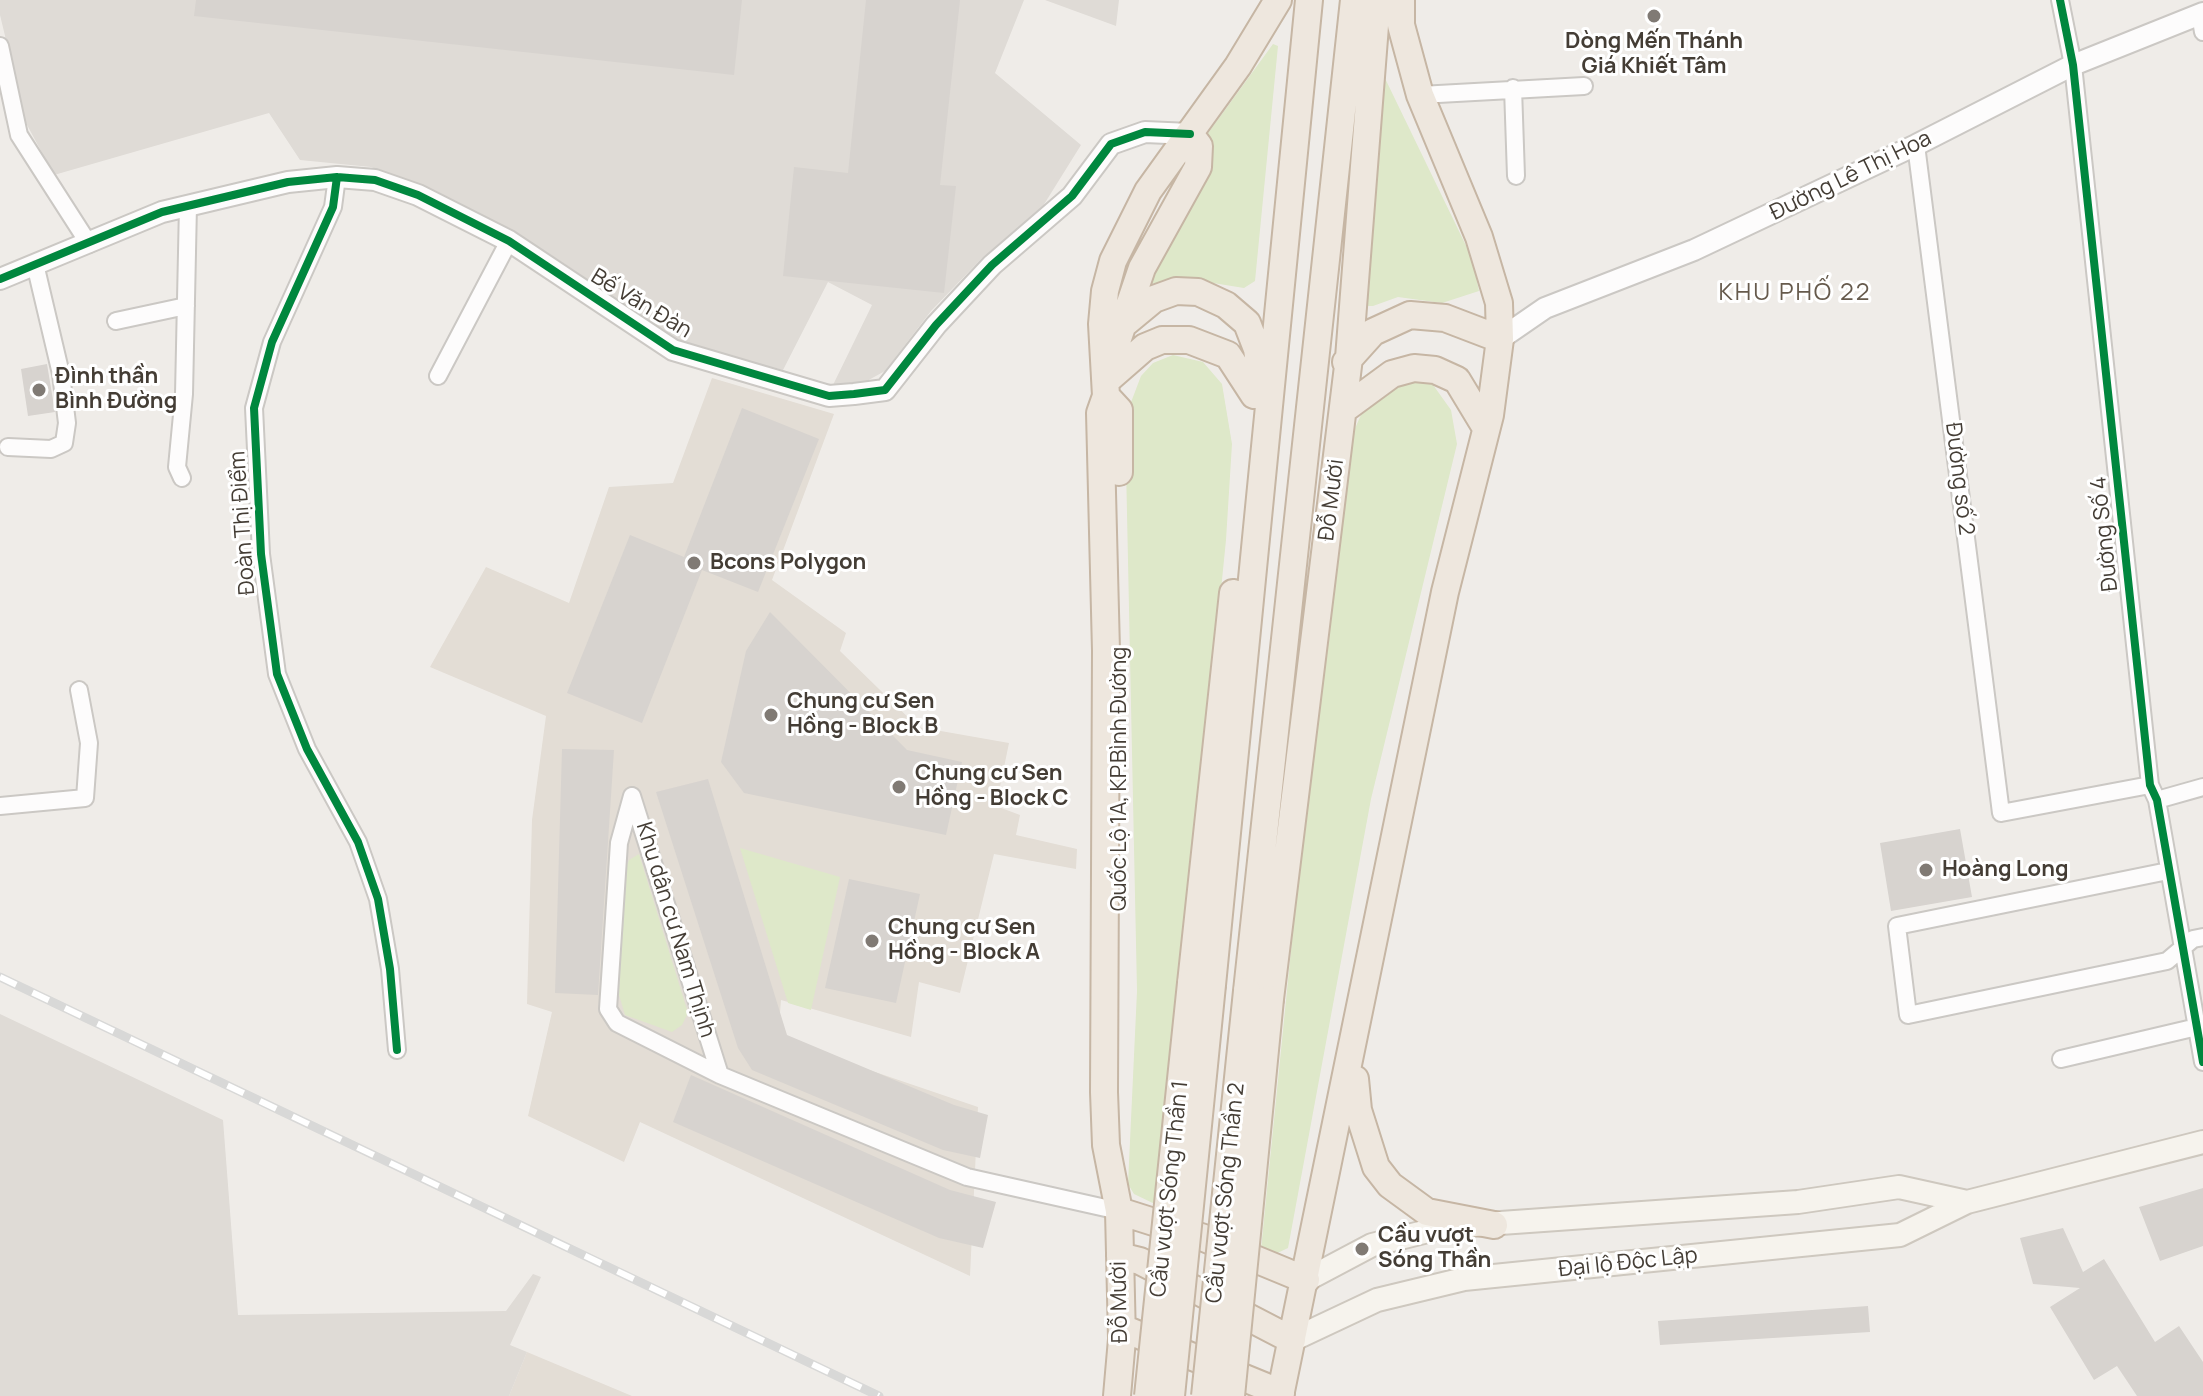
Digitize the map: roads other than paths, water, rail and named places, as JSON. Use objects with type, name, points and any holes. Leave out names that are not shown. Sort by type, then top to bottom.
[{"type":"highway","points":[[1106,389],[1102,324],[1105,291],[1113,261],[1148,191],[1238,66],[1278,0]]},
{"type":"highway","points":[[1202,984],[1292,0]]},
{"type":"highway","points":[[1202,984],[1268,422],[1309,0]]},
{"type":"highway","name":"Đỗ Mười","points":[[1259,995],[1313,396],[1354,0]]},
{"type":"highway","name":"Đỗ Mười","points":[[1259,995],[1343,410],[1377,0]]},
{"type":"highway","points":[[1122,1328],[1280,1395],[1445,592],[1486,428],[1500,339],[1499,303],[1479,237],[1420,95],[1401,25],[1401,0]]},
{"type":"highway","points":[[1106,389],[1122,325],[1142,268],[1198,167],[1199,146],[1190,134]]},
{"type":"highway","points":[[1122,325],[1154,299],[1176,291],[1198,292],[1226,305],[1247,323],[1258,358],[1268,422]]},
{"type":"highway","points":[[1313,396],[1373,332],[1410,315],[1445,318],[1500,339]]},
{"type":"highway","points":[[1106,389],[1145,347],[1162,340],[1189,340],[1228,355],[1254,395]]},
{"type":"highway","points":[[1343,410],[1392,374],[1414,368],[1435,370],[1457,380],[1486,428]]},
{"type":"highway","name":"Đỗ Mười","points":[[1106,389],[1100,413],[1106,651],[1104,1092],[1106,1145],[1113,1166],[1119,1211],[1122,1328],[1117,1393]]},
{"type":"highway","name":"Cầu vượt Sóng Thần 1","points":[[1146,1396],[1202,984]]},
{"type":"highway","name":"Cầu vượt Sóng Thần 1","points":[[1171,1396],[1202,984]]},
{"type":"highway","name":"Cầu vượt Sóng Thần 2","points":[[1205,1396],[1259,995]]},
{"type":"highway","name":"Cầu vượt Sóng Thần 2","points":[[1231,1396],[1259,995]]},
{"type":"highway","points":[[1352,1053],[1358,1110],[1376,1167],[1390,1185],[1427,1212],[1494,1225]]},
{"type":"highway","points":[[1119,1211],[1204,1238],[1306,1280]]},
{"type":"highway","points":[[1120,1256],[1140,1261],[1292,1340]]},
{"type":"highway","points":[[1117,1393],[1146,1396]]},
{"type":"main road","name":"Đại lộ Độc Lập","points":[[1292,1340],[1377,1300],[1438,1284],[1900,1235],[1967,1202],[2203,1142]]},
{"type":"main road","name":"Đại lộ Độc Lập","points":[[1306,1280],[1349,1255],[1396,1237],[1444,1227],[1798,1202],[1899,1187],[1967,1202]]},
{"type":"street","name":"Đường Số 4","points":[[2060,0],[2073,65],[2153,792],[2203,1062]]},
{"type":"street","name":"Đường Lê Thị Hoa","points":[[1500,339],[1545,308],[1694,250],[1916,145],[2073,65],[2202,20]]},
{"type":"street","points":[[0,46],[19,135],[89,244]]},
{"type":"street","points":[[1420,95],[1584,86]]},
{"type":"street","points":[[1513,88],[1516,176]]},
{"type":"street","name":"Bế Văn Đàn","points":[[0,279],[162,212],[188,205],[288,182],[337,177],[375,180],[418,195],[509,241],[673,350],[829,396],[885,390],[936,325],[992,265],[1072,196],[1111,144],[1145,132],[1190,134]]},
{"type":"street","name":"Đường số 2","points":[[1916,145],[2001,813],[2153,792]]},
{"type":"street","name":"Đoàn Thị Điểm","points":[[337,177],[333,207],[272,342],[254,408],[261,554],[277,674],[307,749],[358,842],[378,899],[390,969],[397,1050]]},
{"type":"street","points":[[182,478],[177,467],[182,426],[188,205]]},
{"type":"street","points":[[438,376],[509,241]]},
{"type":"street","points":[[8,447],[51,449],[64,443],[66,433],[61,374],[35,264]]},
{"type":"street","points":[[116,321],[186,306]]},
{"type":"street","points":[[0,806],[85,798],[89,743],[79,690]]},
{"type":"street","points":[[2153,792],[2203,787]]},
{"type":"street","name":"Khu dân cư Nam Thịnh","points":[[720,1075],[632,796],[619,843],[608,1009],[617,1023],[720,1075],[967,1177],[1119,1211]]},
{"type":"street","points":[[2168,871],[1897,926],[1908,1015],[2167,961],[2203,937]]},
{"type":"street","points":[[2061,1059],[2197,1027]]},
{"type":"railway","points":[[0,977],[879,1396]]},
{"type":"place","name":"Dòng Mến Thánh Giá Khiết Tâm","points":[[1654,16]]},
{"type":"place","name":"Đình thần Bình Đường","points":[[39,390]]},
{"type":"place","name":"Bcons Polygon","points":[[694,563]]},
{"type":"place","name":"Chung cư Sen Hồng - Block B","points":[[771,715]]},
{"type":"place","name":"Chung cư Sen Hồng - Block C","points":[[899,787]]},
{"type":"place","name":"Hoàng Long","points":[[1926,870]]},
{"type":"place","name":"Chung cư Sen Hồng - Block A","points":[[872,941]]},
{"type":"place","name":"Cầu vượt Sóng Thần","points":[[1362,1249]]},
{"type":"district","name":"KHU PHỐ 22","points":[[1795,293]]}]
